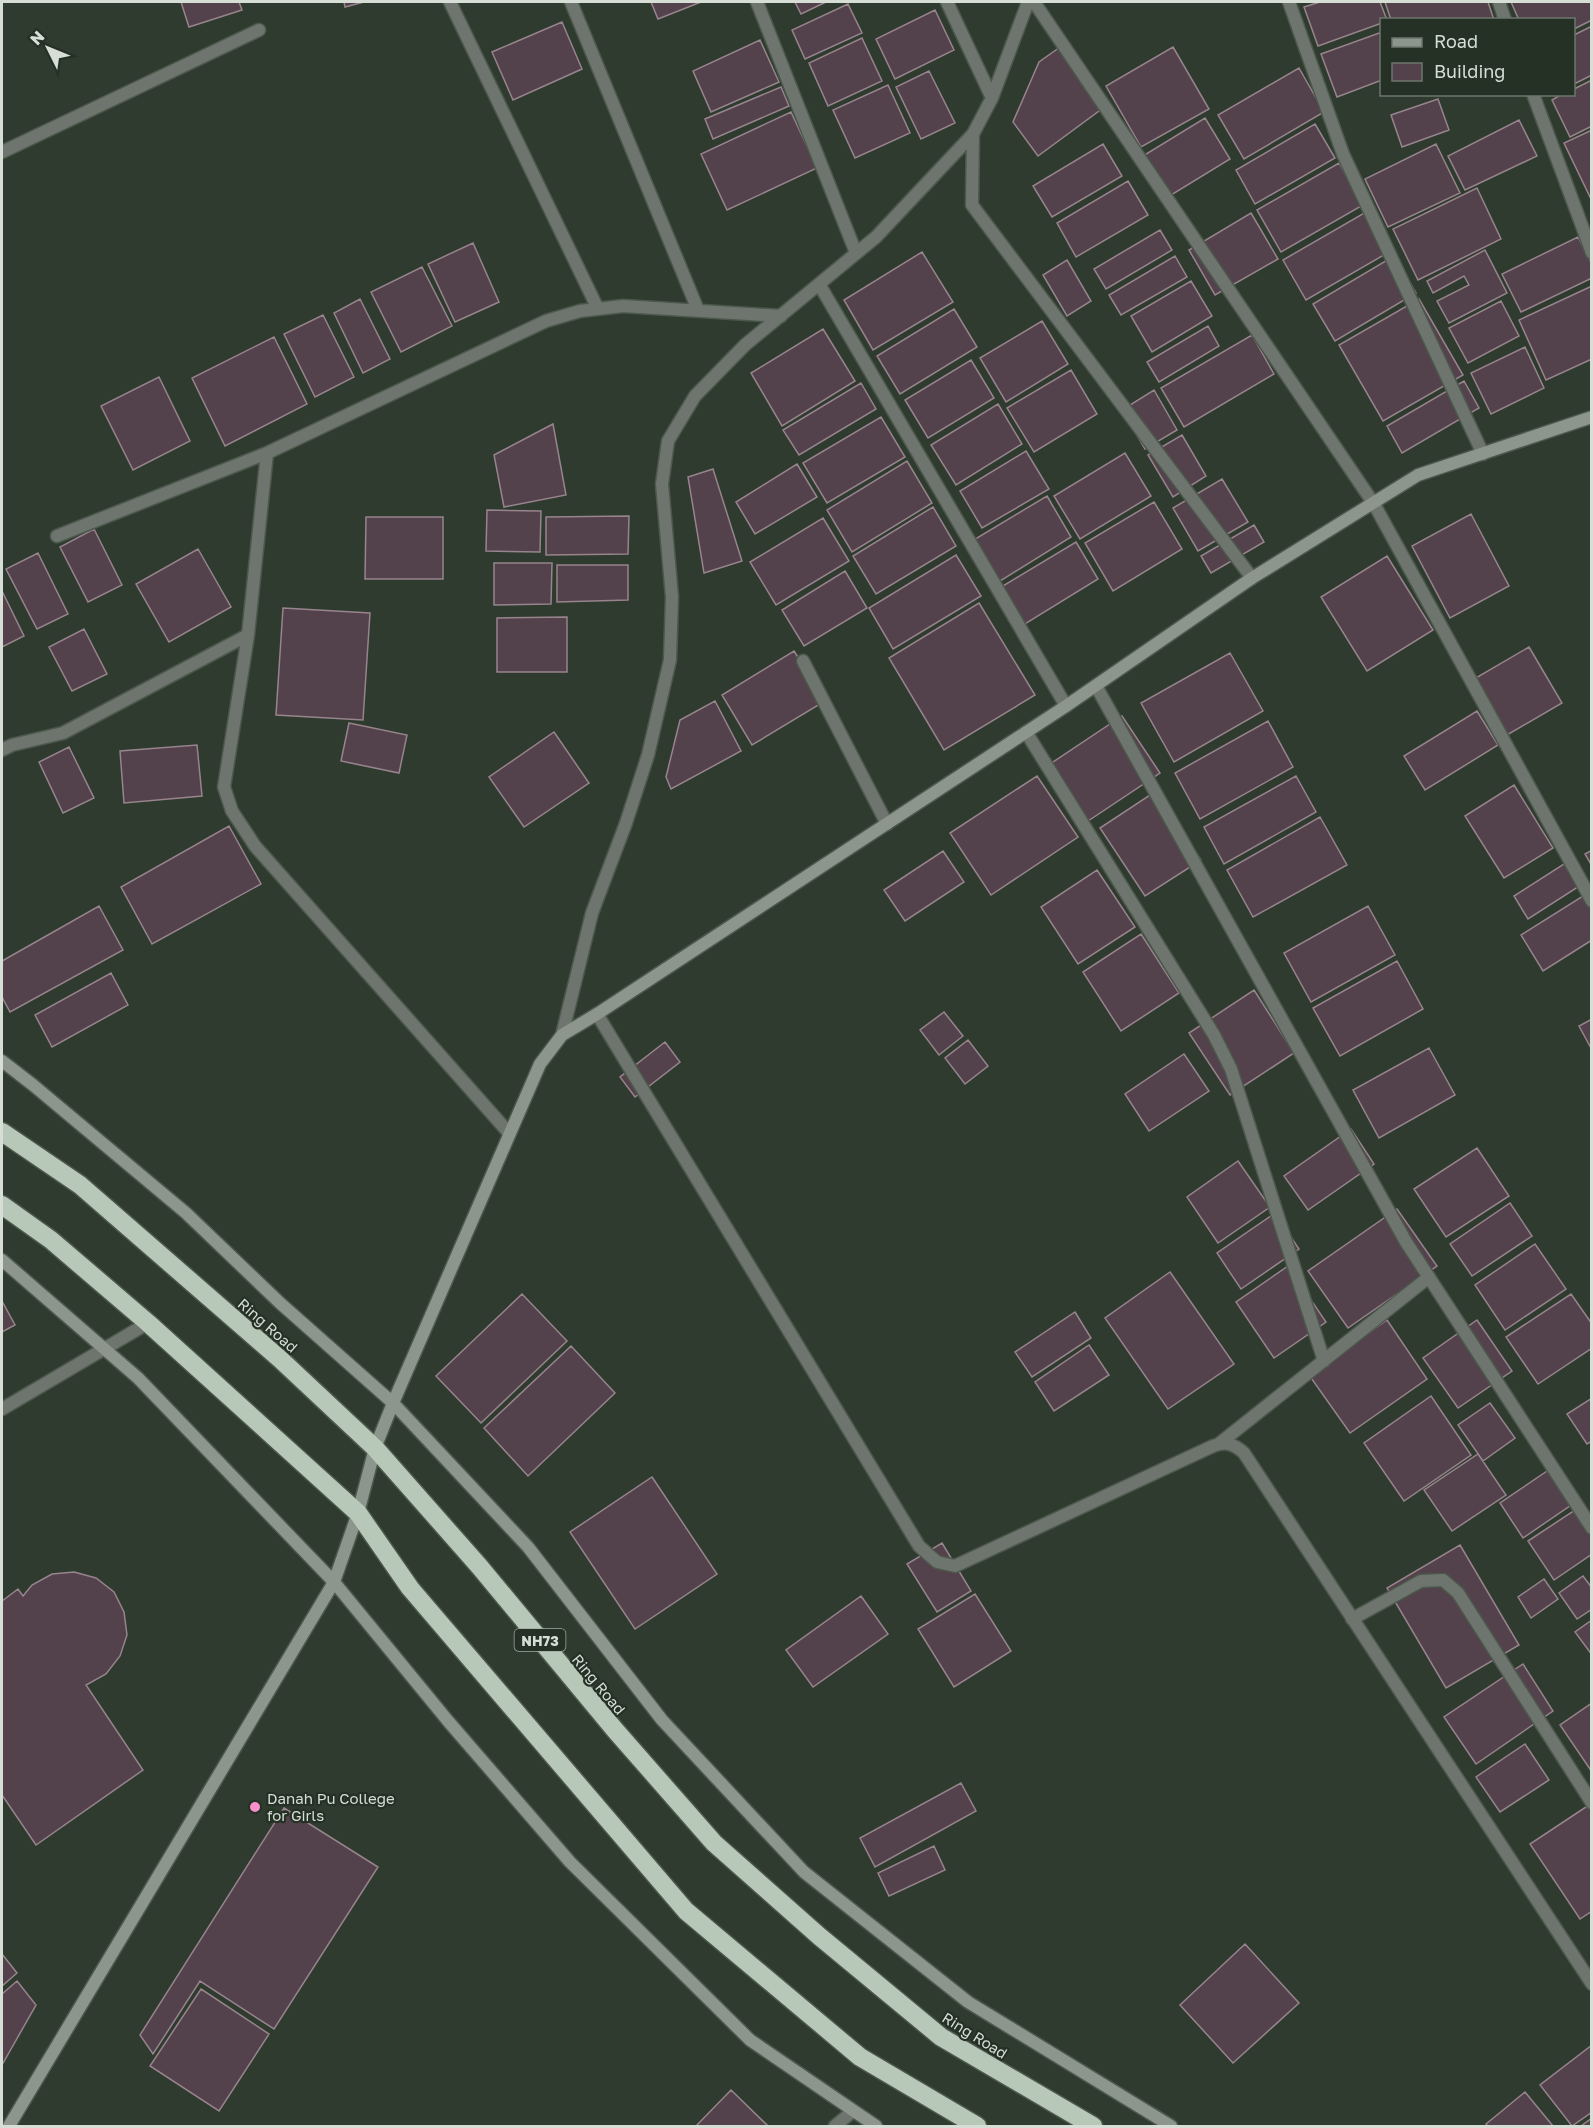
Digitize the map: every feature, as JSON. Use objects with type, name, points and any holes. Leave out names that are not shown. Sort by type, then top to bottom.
[{"type":"highway","name":"Ring Road","points":[[2,1132],[80,1185],[280,1359],[375,1448],[479,1566],[615,1730],[714,1843],[819,1936],[941,2037],[1093,2127]]},
{"type":"highway","points":[[2,1205],[51,1240],[148,1323],[358,1513],[410,1588],[686,1911],[860,2057],[977,2127]]},
{"type":"street","points":[[450,2],[598,309]]},
{"type":"street","points":[[571,2],[698,310]]},
{"type":"street","points":[[757,2],[856,253]]},
{"type":"street","points":[[948,2],[992,98]]},
{"type":"street","points":[[9,2127],[334,1582],[358,1513],[375,1448],[393,1402],[540,1065],[562,1035],[592,913],[626,823],[648,755],[670,660],[672,597],[662,484],[668,441],[696,396],[745,345],[876,237],[973,134],[992,98],[1028,2]]},
{"type":"street","points":[[1034,2],[1374,504],[1592,901]]},
{"type":"street","points":[[1289,2],[1343,154],[1483,454]]},
{"type":"street","points":[[1499,2],[1504,18]]},
{"type":"street","points":[[2,152],[259,30]]},
{"type":"street","points":[[1534,96],[1592,253]]},
{"type":"street","points":[[973,134],[972,205],[1252,578]]},
{"type":"street","points":[[819,284],[1066,706]]},
{"type":"street","points":[[57,536],[267,453],[546,321],[580,311],[623,306],[781,316]]},
{"type":"street","points":[[562,1035],[1066,706],[1252,578],[1418,475],[1592,417]]},
{"type":"street","points":[[267,453],[248,635],[224,787],[232,811],[255,846],[509,1133]]},
{"type":"street","points":[[2,750],[12,745],[63,733],[248,635]]},
{"type":"street","points":[[803,661],[886,824]]},
{"type":"street","points":[[1096,686],[1406,1242],[1592,1528]]},
{"type":"street","points":[[1026,732],[1214,1035],[1232,1069],[1324,1361]]},
{"type":"street","points":[[597,1014],[919,1546],[937,1562],[954,1566],[1220,1443],[1429,1277]]},
{"type":"street","points":[[2,1061],[186,1213],[280,1303],[393,1402],[528,1547],[662,1720],[804,1872],[968,2002],[1170,2127]]},
{"type":"street","points":[[2,1260],[138,1378],[334,1582],[570,1862],[750,2040],[876,2127]]},
{"type":"street","points":[[2,1409],[148,1323]]},
{"type":"street","points":[[1220,1443],[1236,1446],[1244,1453],[1592,1984]]},
{"type":"street","points":[[1352,1619],[1420,1581],[1443,1580],[1458,1593],[1592,1803]]},
{"type":"street","points":[[835,2127],[853,2111]]},
{"type":"building","points":[[181,2],[239,2],[242,10],[189,27]]},
{"type":"building","points":[[344,2],[364,2],[345,7]]},
{"type":"building","points":[[651,2],[701,2],[658,19]]},
{"type":"building","points":[[795,2],[826,2],[801,14]]},
{"type":"building","points":[[1320,2],[1380,2],[1386,18],[1380,18],[1380,24],[1318,46],[1304,7]]},
{"type":"building","points":[[1385,2],[1488,2],[1493,18],[1390,18]]},
{"type":"building","points":[[1511,2],[1592,2],[1592,20],[1575,28],[1575,18],[1518,18]]},
{"type":"building","points":[[848,4],[862,33],[805,59],[792,30]]},
{"type":"building","points":[[935,10],[954,50],[895,79],[876,39]]},
{"type":"building","points":[[562,22],[582,69],[513,100],[492,52]]},
{"type":"building","points":[[1592,26],[1592,75],[1575,84],[1575,34]]},
{"type":"building","points":[[1380,33],[1380,81],[1337,97],[1321,54]]},
{"type":"building","points":[[862,38],[882,81],[828,106],[809,63]]},
{"type":"building","points":[[760,40],[779,82],[711,112],[693,71]]},
{"type":"building","points":[[1063,45],[1107,105],[1038,156],[1013,122],[1039,62]]},
{"type":"building","points":[[1173,47],[1209,109],[1141,147],[1106,86]]},
{"type":"building","points":[[1299,68],[1324,112],[1244,159],[1218,115]]},
{"type":"building","points":[[929,71],[955,123],[921,139],[896,87]]},
{"type":"building","points":[[1592,80],[1592,126],[1570,137],[1552,100],[1559,96],[1575,96],[1575,88]]},
{"type":"building","points":[[888,85],[910,133],[855,158],[833,110]]},
{"type":"building","points":[[781,87],[789,106],[713,139],[705,119]]},
{"type":"building","points":[[1438,99],[1449,130],[1402,147],[1391,115]]},
{"type":"building","points":[[791,112],[817,168],[727,210],[701,154]]},
{"type":"building","points":[[1205,118],[1230,159],[1163,200],[1138,159]]},
{"type":"building","points":[[1519,120],[1537,156],[1465,190],[1448,156]]},
{"type":"building","points":[[1315,124],[1335,158],[1255,204],[1236,170]]},
{"type":"building","points":[[1592,130],[1592,196],[1590,197],[1564,143]]},
{"type":"building","points":[[1103,144],[1122,176],[1052,217],[1033,186]]},
{"type":"building","points":[[1436,144],[1460,193],[1388,227],[1365,179]]},
{"type":"building","points":[[1339,163],[1363,205],[1281,252],[1257,210]]},
{"type":"building","points":[[1128,181],[1148,215],[1076,257],[1057,223]]},
{"type":"building","points":[[1477,188],[1501,239],[1418,280],[1393,229]]},
{"type":"building","points":[[1366,212],[1389,252],[1306,300],[1283,260]]},
{"type":"building","points":[[1251,213],[1278,259],[1215,295],[1189,250]]},
{"type":"building","points":[[1160,230],[1172,250],[1106,289],[1094,269]]},
{"type":"building","points":[[1578,237],[1592,264],[1592,278],[1521,312],[1502,274]]},
{"type":"building","points":[[473,243],[499,302],[455,322],[428,264]]},
{"type":"building","points":[[1485,250],[1507,293],[1449,323],[1437,301],[1469,285],[1464,276],[1433,293],[1427,281]]},
{"type":"building","points":[[922,252],[953,302],[873,350],[844,300]]},
{"type":"building","points":[[1175,256],[1187,277],[1121,315],[1109,295]]},
{"type":"building","points":[[1394,256],[1416,293],[1335,341],[1313,304]]},
{"type":"building","points":[[1067,260],[1091,301],[1067,316],[1043,275]]},
{"type":"building","points":[[422,267],[452,326],[401,352],[371,292]]},
{"type":"building","points":[[1191,281],[1212,316],[1152,352],[1131,316]]},
{"type":"building","points":[[1592,286],[1592,359],[1546,380],[1519,320]]},
{"type":"building","points":[[360,299],[390,359],[363,373],[334,313]]},
{"type":"building","points":[[1419,299],[1463,375],[1383,421],[1339,345]]},
{"type":"building","points":[[1501,301],[1519,336],[1468,363],[1449,328]]},
{"type":"building","points":[[954,309],[977,347],[900,394],[877,356]]},
{"type":"building","points":[[323,315],[354,377],[315,397],[284,334]]},
{"type":"building","points":[[1042,321],[1068,364],[1006,402],[980,358]]},
{"type":"building","points":[[1208,326],[1219,346],[1159,382],[1147,362]]},
{"type":"building","points":[[823,329],[855,381],[782,426],[751,373]]},
{"type":"building","points":[[1252,335],[1274,374],[1184,427],[1161,388]]},
{"type":"building","points":[[274,337],[307,404],[225,446],[192,378]]},
{"type":"building","points":[[1525,347],[1544,388],[1491,414],[1471,373]]},
{"type":"building","points":[[971,360],[994,398],[928,438],[905,400]]},
{"type":"building","points":[[1071,370],[1097,414],[1034,452],[1007,408]]},
{"type":"building","points":[[159,377],[190,441],[133,470],[101,406]]},
{"type":"building","points":[[1464,381],[1479,408],[1402,453],[1387,426]]},
{"type":"building","points":[[861,383],[876,409],[799,455],[783,430]]},
{"type":"building","points":[[1154,390],[1177,430],[1145,449],[1122,410]]},
{"type":"building","points":[[998,404],[1022,444],[956,485],[931,445]]},
{"type":"building","points":[[881,417],[905,457],[827,503],[803,463]]},
{"type":"building","points":[[553,424],[566,495],[504,507],[494,455]]},
{"type":"building","points":[[1182,435],[1206,476],[1173,497],[1148,455]]},
{"type":"building","points":[[1026,451],[1049,489],[982,528],[960,491]]},
{"type":"building","points":[[1125,453],[1151,496],[1080,539],[1054,496]]},
{"type":"building","points":[[907,461],[932,503],[852,552],[827,510]]},
{"type":"building","points":[[797,464],[817,497],[755,534],[736,502]]},
{"type":"building","points":[[713,469],[742,561],[704,573],[688,477]]},
{"type":"building","points":[[1222,479],[1248,522],[1198,551],[1173,508]]},
{"type":"building","points":[[1047,496],[1071,537],[992,586],[967,544]]},
{"type":"building","points":[[1154,502],[1182,549],[1113,591],[1085,543]]},
{"type":"building","points":[[933,507],[956,546],[876,594],[853,556]]},
{"type":"building","points":[[487,510],[541,511],[540,552],[486,551]]},
{"type":"building","points":[[1471,514],[1509,586],[1450,618],[1412,546]]},
{"type":"building","points":[[629,516],[628,554],[546,555],[546,517]]},
{"type":"building","points":[[366,517],[443,517],[443,579],[365,579]]},
{"type":"building","points":[[823,518],[849,561],[776,605],[750,562]]},
{"type":"building","points":[[1254,525],[1264,542],[1211,573],[1201,556]]},
{"type":"building","points":[[94,529],[122,585],[88,602],[60,547]]},
{"type":"building","points":[[1076,542],[1098,579],[1015,630],[993,592]]},
{"type":"building","points":[[198,549],[231,607],[169,642],[136,584]]},
{"type":"building","points":[[38,553],[68,614],[37,629],[6,569]]},
{"type":"building","points":[[956,555],[981,596],[893,649],[869,608]]},
{"type":"building","points":[[1387,556],[1433,630],[1367,671],[1321,597]]},
{"type":"building","points":[[494,563],[552,563],[551,604],[494,605]]},
{"type":"building","points":[[557,565],[628,565],[628,600],[557,602]]},
{"type":"building","points":[[845,571],[867,608],[804,646],[782,610]]},
{"type":"building","points":[[2,591],[24,636],[2,647]]},
{"type":"building","points":[[979,603],[1035,695],[944,750],[889,658]]},
{"type":"building","points":[[283,608],[370,613],[363,720],[276,715]]},
{"type":"building","points":[[567,617],[567,672],[497,672],[497,618]]},
{"type":"building","points":[[84,629],[107,674],[72,691],[49,647]]},
{"type":"building","points":[[1529,647],[1562,703],[1507,735],[1474,679]]},
{"type":"building","points":[[794,651],[825,701],[752,745],[722,695]]},
{"type":"building","points":[[1230,653],[1263,711],[1174,762],[1141,703]]},
{"type":"building","points":[[715,701],[741,751],[671,789],[666,777],[680,720]]},
{"type":"building","points":[[1477,711],[1498,745],[1425,790],[1404,756]]},
{"type":"building","points":[[1122,716],[1160,773],[1082,825],[1044,768]]},
{"type":"building","points":[[1268,721],[1293,767],[1200,819],[1175,773]]},
{"type":"building","points":[[349,723],[407,735],[399,773],[341,761]]},
{"type":"building","points":[[554,732],[589,783],[524,827],[489,777]]},
{"type":"building","points":[[197,745],[202,796],[124,803],[120,751]]},
{"type":"building","points":[[69,747],[94,798],[63,813],[39,762]]},
{"type":"building","points":[[1037,776],[1078,837],[991,895],[950,833]]},
{"type":"building","points":[[1296,776],[1316,812],[1224,864],[1204,827]]},
{"type":"building","points":[[1514,785],[1553,848],[1504,878],[1465,816]]},
{"type":"building","points":[[1156,791],[1201,860],[1145,896],[1100,828]]},
{"type":"building","points":[[1320,817],[1347,865],[1253,917],[1227,870]]},
{"type":"building","points":[[229,826],[261,884],[152,944],[121,887]]},
{"type":"building","points":[[1592,850],[1592,866],[1585,854]]},
{"type":"building","points":[[943,851],[964,882],[905,921],[884,890]]},
{"type":"building","points":[[1567,862],[1581,885],[1528,919],[1514,896]]},
{"type":"building","points":[[1097,870],[1135,927],[1078,964],[1041,907]]},
{"type":"building","points":[[1583,896],[1592,910],[1592,940],[1543,971],[1521,935]]},
{"type":"building","points":[[99,906],[123,950],[10,1012],[2,997],[2,961]]},
{"type":"building","points":[[1368,906],[1395,955],[1311,1002],[1284,953]]},
{"type":"building","points":[[1141,934],[1179,993],[1121,1031],[1083,972]]},
{"type":"building","points":[[1397,961],[1423,1009],[1340,1056],[1313,1008]]},
{"type":"building","points":[[111,973],[128,1005],[52,1047],[35,1015]]},
{"type":"building","points":[[1254,990],[1294,1053],[1230,1095],[1189,1033]]},
{"type":"building","points":[[944,1012],[963,1036],[939,1055],[920,1030]]},
{"type":"building","points":[[1592,1019],[1592,1050],[1579,1026]]},
{"type":"building","points":[[968,1040],[988,1066],[965,1084],[945,1058]]},
{"type":"building","points":[[665,1042],[680,1062],[635,1097],[620,1077]]},
{"type":"building","points":[[1429,1048],[1455,1095],[1379,1138],[1353,1090]]},
{"type":"building","points":[[1184,1054],[1209,1091],[1149,1131],[1125,1094]]},
{"type":"building","points":[[1351,1129],[1374,1164],[1308,1210],[1284,1176]]},
{"type":"building","points":[[1477,1148],[1509,1196],[1446,1237],[1414,1189]]},
{"type":"building","points":[[1238,1161],[1270,1207],[1218,1243],[1187,1197]]},
{"type":"building","points":[[1510,1203],[1532,1236],[1472,1276],[1450,1244]]},
{"type":"building","points":[[1397,1209],[1437,1266],[1348,1328],[1308,1271]]},
{"type":"building","points":[[1275,1213],[1299,1249],[1241,1289],[1217,1253]]},
{"type":"building","points":[[1535,1244],[1566,1289],[1505,1330],[1475,1285]]},
{"type":"building","points":[[1288,1266],[1326,1322],[1274,1358],[1236,1302]]},
{"type":"building","points":[[1170,1272],[1234,1364],[1168,1409],[1105,1318]]},
{"type":"building","points":[[522,1294],[567,1341],[481,1423],[436,1376]]},
{"type":"building","points":[[1571,1294],[1592,1324],[1592,1348],[1538,1384],[1506,1337]]},
{"type":"building","points":[[2,1301],[15,1325],[2,1332]]},
{"type":"building","points":[[1075,1312],[1091,1338],[1032,1377],[1015,1352]]},
{"type":"building","points":[[1387,1320],[1427,1379],[1350,1433],[1309,1375]]},
{"type":"building","points":[[1477,1320],[1512,1371],[1458,1408],[1423,1358]]},
{"type":"building","points":[[1089,1345],[1109,1375],[1054,1411],[1035,1382]]},
{"type":"building","points":[[571,1346],[615,1393],[528,1476],[484,1428]]},
{"type":"building","points":[[1431,1396],[1471,1455],[1404,1501],[1364,1443]]},
{"type":"building","points":[[1592,1398],[1592,1441],[1587,1444],[1567,1414]]},
{"type":"building","points":[[1490,1403],[1515,1438],[1483,1461],[1458,1425]]},
{"type":"building","points":[[1478,1454],[1506,1495],[1452,1531],[1424,1490]]},
{"type":"building","points":[[1556,1465],[1580,1499],[1523,1538],[1500,1503]]},
{"type":"building","points":[[652,1477],[717,1574],[635,1629],[570,1532]]},
{"type":"building","points":[[1578,1508],[1592,1528],[1592,1554],[1554,1580],[1528,1541]]},
{"type":"building","points":[[942,1543],[971,1591],[937,1612],[907,1564]]},
{"type":"building","points":[[1460,1545],[1519,1645],[1446,1688],[1387,1588]]},
{"type":"building","points":[[74,1572],[96,1578],[114,1592],[124,1612],[127,1635],[120,1656],[106,1674],[86,1685],[143,1770],[36,1845],[2,1795],[2,1601],[18,1589],[23,1596],[32,1585],[52,1574]]},
{"type":"building","points":[[1583,1576],[1592,1588],[1592,1609],[1577,1619],[1559,1593]]},
{"type":"building","points":[[1544,1579],[1558,1599],[1531,1618],[1518,1597]]},
{"type":"building","points":[[975,1594],[1011,1651],[954,1687],[918,1629]]},
{"type":"building","points":[[861,1596],[888,1634],[813,1687],[786,1650]]},
{"type":"building","points":[[1592,1620],[1592,1655],[1575,1632]]},
{"type":"building","points":[[1523,1664],[1553,1711],[1476,1764],[1444,1717]]},
{"type":"building","points":[[1592,1703],[1592,1772],[1560,1725]]},
{"type":"building","points":[[1525,1744],[1549,1780],[1500,1812],[1476,1777]]},
{"type":"building","points":[[961,1783],[976,1811],[875,1867],[860,1838]]},
{"type":"building","points":[[1592,1803],[1592,1911],[1580,1919],[1530,1844]]},
{"type":"building","points":[[284,1808],[378,1867],[274,2029],[200,1981],[153,2054],[140,2035]]},
{"type":"building","points":[[934,1846],[945,1870],[889,1896],[878,1873]]},
{"type":"building","points":[[1245,1944],[1299,2003],[1233,2063],[1180,2005]]},
{"type":"building","points":[[2,1954],[17,1973],[2,1986]]},
{"type":"building","points":[[17,1981],[36,2005],[2,2065],[2,1994]]},
{"type":"building","points":[[201,1989],[269,2034],[219,2111],[150,2066]]},
{"type":"building","points":[[1592,2045],[1592,2112],[1572,2126],[1540,2085]]},
{"type":"building","points":[[731,2090],[768,2126],[696,2126]]},
{"type":"building","points":[[1525,2092],[1553,2126],[1488,2126],[1486,2124]]},
{"type":"building","points":[[1592,2118],[1592,2126],[1581,2126]]},
{"type":"place","name":"Danah Pu College for Girls","points":[[255,1807]]}]
